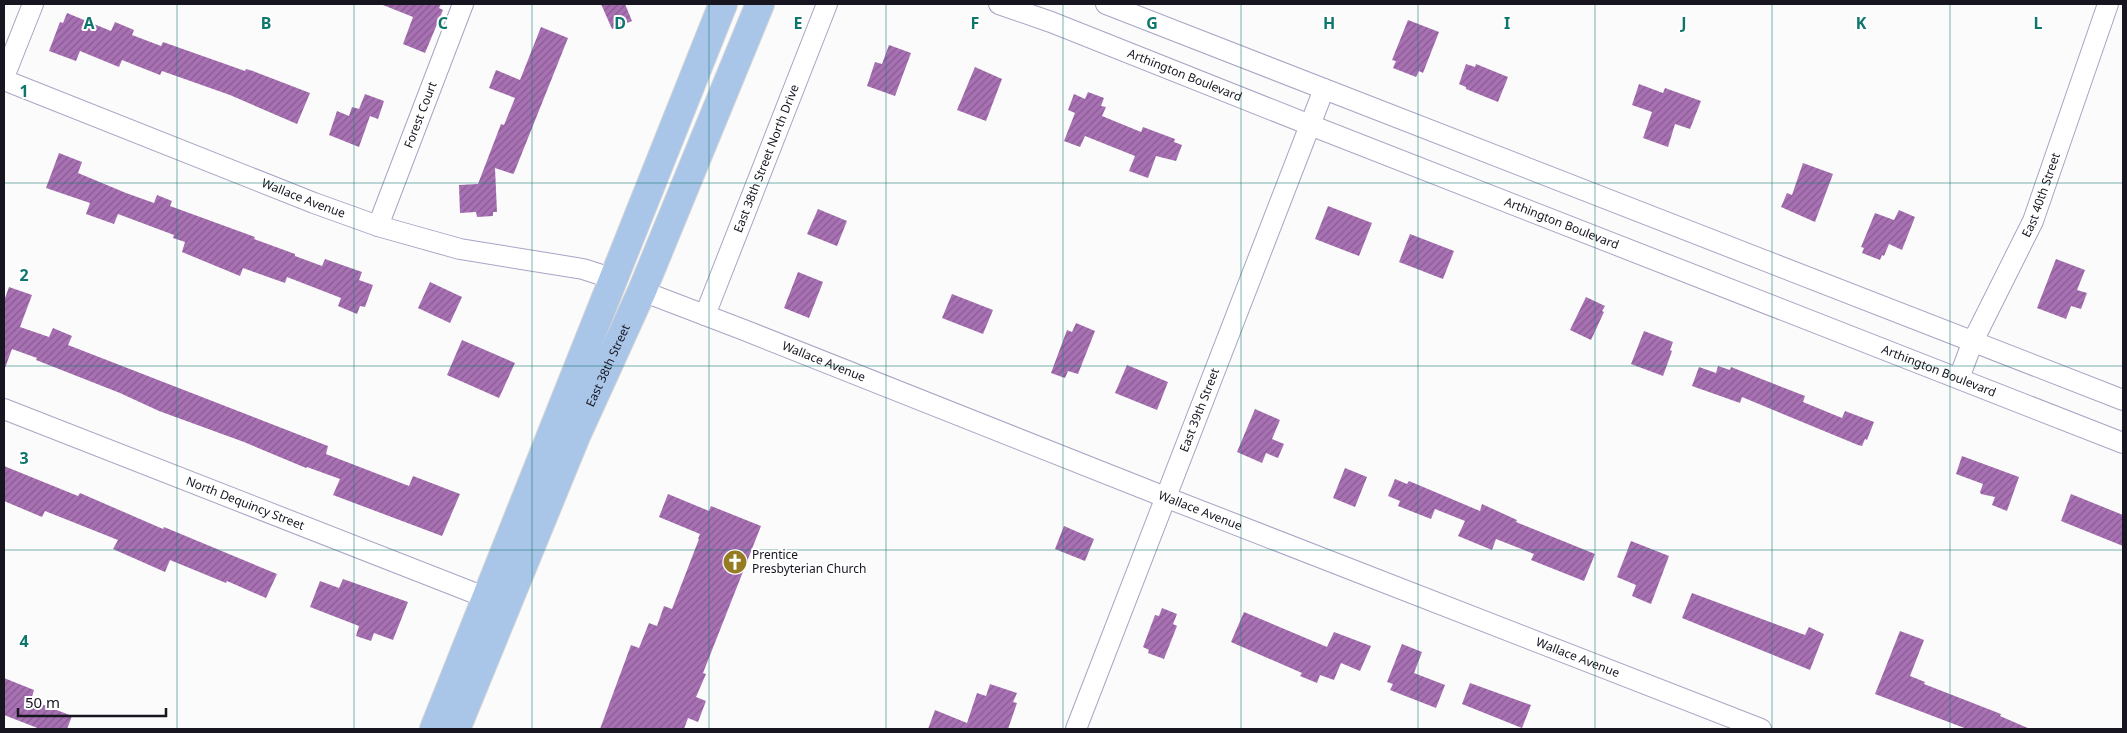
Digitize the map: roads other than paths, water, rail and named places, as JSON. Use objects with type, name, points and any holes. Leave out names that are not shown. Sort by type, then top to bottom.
[{"type":"main road","points":[[434,729],[487,598],[527,491],[614,279],[723,4]]},
{"type":"main road","name":"East 38th Street","points":[[456,729],[576,436],[642,291],[760,4]]},
{"type":"street","points":[[4,78],[33,4]]},
{"type":"street","name":"Forest Court","points":[[378,226],[462,4]]},
{"type":"street","name":"East 38th Street North Drive","points":[[705,315],[827,4]]},
{"type":"street","name":"Arthington Boulevard","points":[[999,4],[1051,22],[2123,443]]},
{"type":"street","points":[[1106,4],[2123,400]]},
{"type":"street","name":"East 40th Street","points":[[1959,378],[1973,341],[2033,222],[2108,4]]},
{"type":"street","name":"Wallace Avenue","points":[[4,78],[304,199],[378,226],[460,249],[583,269],[614,279]]},
{"type":"street","name":"East 39th Street","points":[[1076,729],[1324,89]]},
{"type":"street","name":"Wallace Avenue","points":[[642,291],[1761,729]]},
{"type":"street","name":"North Dequincy Street","points":[[4,409],[487,598]]},
{"type":"place","name":"Prentice Presbyterian Church","points":[[735,562]]}]
